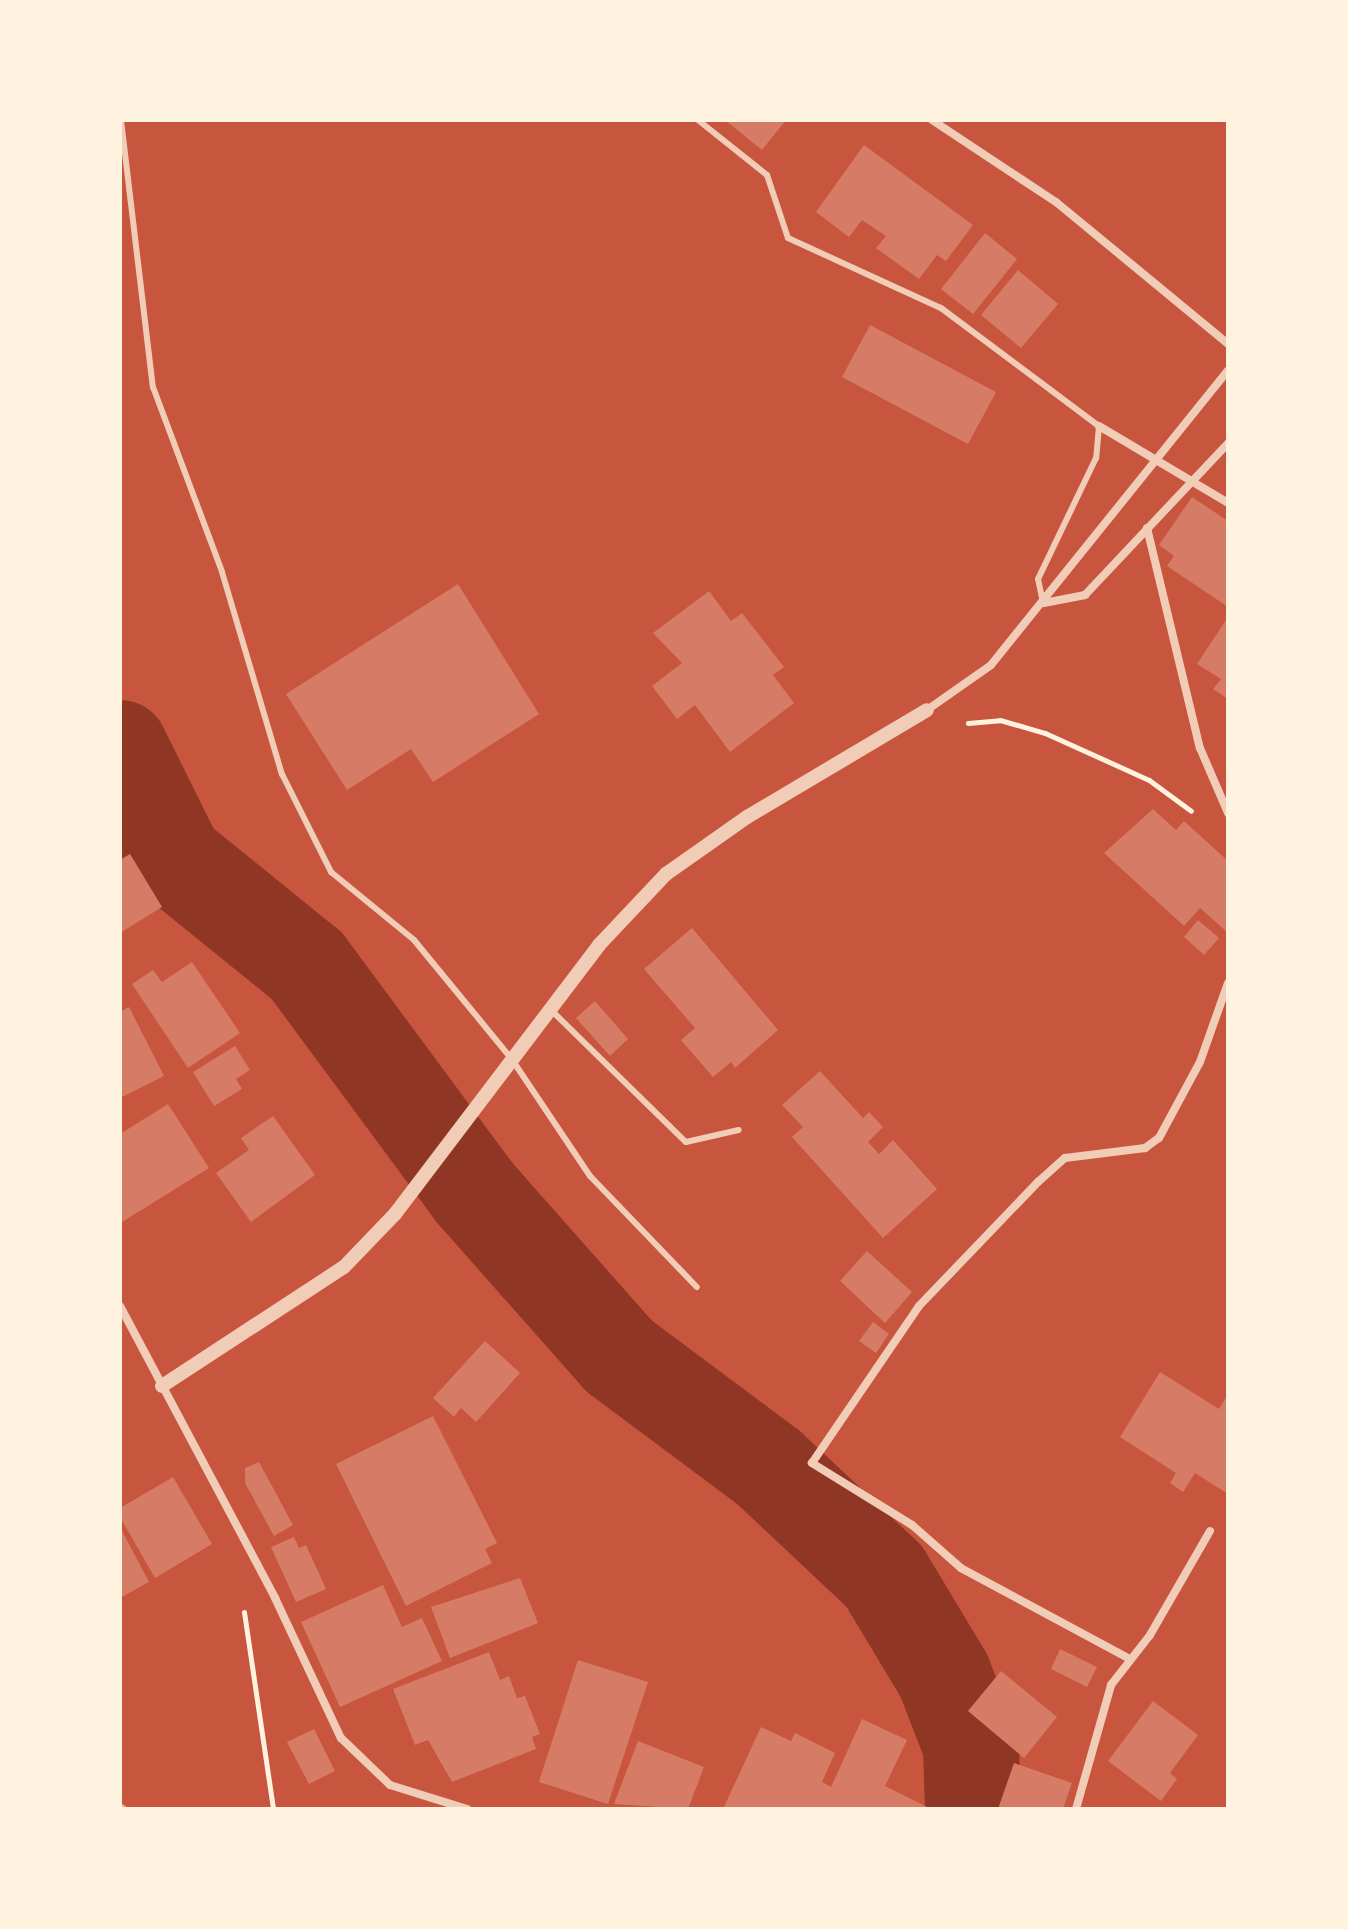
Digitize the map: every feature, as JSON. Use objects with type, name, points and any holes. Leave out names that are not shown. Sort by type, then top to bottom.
[{"type":"street","points":[[932,120],[1056,202],[1228,344]]},
{"type":"street","points":[[162,1386],[344,1267],[395,1214],[549,1008],[666,874],[747,817],[927,710],[991,665],[1228,370]]},
{"type":"street","points":[[1099,426],[1228,503]]},
{"type":"street","points":[[1043,604],[1085,595],[1228,443]]},
{"type":"street","points":[[1147,528],[1200,748],[1226,811]]},
{"type":"street","points":[[1128,1658],[961,1568],[912,1525],[812,1463],[919,1306],[1038,1182],[1065,1158],[1145,1148],[1159,1138],[1200,1062],[1228,983]]},
{"type":"street","points":[[120,1306],[261,1570],[341,1738],[390,1785],[467,1809]]},
{"type":"street","points":[[1076,1809],[1111,1685],[1128,1658],[1150,1635],[1210,1531]]},
{"type":"lane","points":[[121,120],[153,387],[222,572],[282,774],[331,872],[414,940],[511,1058],[590,1176],[697,1287]]},
{"type":"lane","points":[[698,120],[773,183],[788,238],[941,308],[1099,426],[1096,458],[1038,579],[1043,604]]},
{"type":"lane","points":[[549,1008],[686,1142],[739,1130]]},
{"type":"path","points":[[927,710],[939,730],[971,722],[1021,724],[1149,780],[1188,810],[1205,816],[1226,811]]},
{"type":"path","points":[[241,1597],[273,1809]]},
{"type":"building","points":[[725,120],[786,120],[762,150]]},
{"type":"building","points":[[864,145],[973,225],[946,261],[937,255],[919,279],[876,248],[886,236],[862,220],[849,237],[816,212]]},
{"type":"building","points":[[985,233],[1017,259],[973,314],[941,289]]},
{"type":"building","points":[[1018,270],[1058,304],[1021,348],[981,315]]},
{"type":"building","points":[[870,325],[996,392],[968,444],[842,377]]},
{"type":"building","points":[[1192,497],[1228,521],[1228,607],[1167,566],[1174,556],[1159,545]]},
{"type":"building","points":[[458,584],[539,714],[433,782],[411,749],[347,790],[286,694]]},
{"type":"building","points":[[709,591],[731,621],[742,613],[784,667],[773,675],[794,703],[730,752],[695,705],[677,719],[652,686],[682,663],[653,633]]},
{"type":"building","points":[[1228,617],[1228,699],[1213,689],[1221,679],[1197,664]]},
{"type":"building","points":[[1153,809],[1176,830],[1184,821],[1228,861],[1228,933],[1200,908],[1184,926],[1104,853]]},
{"type":"building","points":[[130,854],[162,907],[120,933],[120,860]]},
{"type":"building","points":[[1198,920],[1219,938],[1204,955],[1184,937]]},
{"type":"building","points":[[692,928],[778,1030],[735,1068],[731,1062],[713,1077],[681,1040],[695,1028],[644,969]]},
{"type":"building","points":[[192,962],[240,1033],[188,1068],[132,984],[153,970],[162,982]]},
{"type":"building","points":[[595,1001],[628,1039],[610,1056],[576,1018]]},
{"type":"building","points":[[129,1007],[164,1076],[120,1098],[120,1012]]},
{"type":"building","points":[[235,1046],[250,1070],[236,1079],[242,1089],[214,1106],[193,1072]]},
{"type":"building","points":[[820,1071],[863,1118],[869,1112],[883,1127],[868,1142],[879,1154],[893,1140],[937,1189],[883,1238],[792,1137],[803,1127],[782,1105]]},
{"type":"building","points":[[168,1104],[209,1168],[122,1222],[120,1134]]},
{"type":"building","points":[[273,1116],[315,1175],[251,1222],[216,1173],[249,1150],[241,1138]]},
{"type":"building","points":[[867,1251],[912,1292],[885,1323],[840,1281]]},
{"type":"building","points":[[873,1322],[889,1334],[876,1353],[859,1341]]},
{"type":"building","points":[[485,1341],[520,1373],[476,1422],[461,1408],[454,1417],[433,1398]]},
{"type":"building","points":[[1160,1372],[1219,1409],[1228,1394],[1228,1494],[1195,1473],[1183,1492],[1170,1483],[1176,1473],[1120,1437]]},
{"type":"building","points":[[433,1416],[497,1543],[485,1549],[492,1563],[406,1606],[336,1464]]},
{"type":"building","points":[[259,1462],[293,1525],[274,1536],[245,1483],[245,1468]]},
{"type":"building","points":[[173,1477],[212,1544],[155,1578],[120,1517],[120,1508]]},
{"type":"building","points":[[120,1527],[149,1582],[120,1598]]},
{"type":"building","points":[[294,1537],[299,1548],[306,1545],[326,1589],[296,1602],[271,1547]]},
{"type":"building","points":[[520,1578],[538,1623],[450,1658],[431,1607]]},
{"type":"building","points":[[383,1585],[402,1627],[422,1618],[442,1661],[340,1707],[301,1622]]},
{"type":"building","points":[[1060,1649],[1097,1667],[1087,1687],[1051,1669]]},
{"type":"building","points":[[489,1652],[500,1680],[509,1676],[517,1698],[525,1696],[540,1734],[532,1737],[536,1749],[452,1782],[428,1740],[415,1745],[393,1689]]},
{"type":"building","points":[[578,1660],[648,1682],[608,1804],[539,1782]]},
{"type":"building","points":[[1001,1671],[1057,1717],[1024,1758],[968,1711]]},
{"type":"building","points":[[1153,1701],[1198,1735],[1170,1773],[1177,1779],[1161,1801],[1108,1761]]},
{"type":"building","points":[[862,1719],[907,1740],[885,1786],[931,1809],[723,1809],[761,1727],[791,1741],[795,1733],[835,1753],[822,1782],[831,1787]]},
{"type":"building","points":[[314,1729],[335,1771],[309,1784],[287,1742]]},
{"type":"building","points":[[638,1741],[704,1767],[688,1809],[614,1804]]},
{"type":"building","points":[[1014,1763],[1072,1783],[1063,1809],[998,1809]]},
{"type":"waterway","points":[[120,748],[175,859],[307,966],[474,1192],[619,1356],[769,1468],[884,1576],[944,1676],[971,1746],[973,1809]]},
{"type":"railway","points":[[120,1806],[124,1809]]}]
